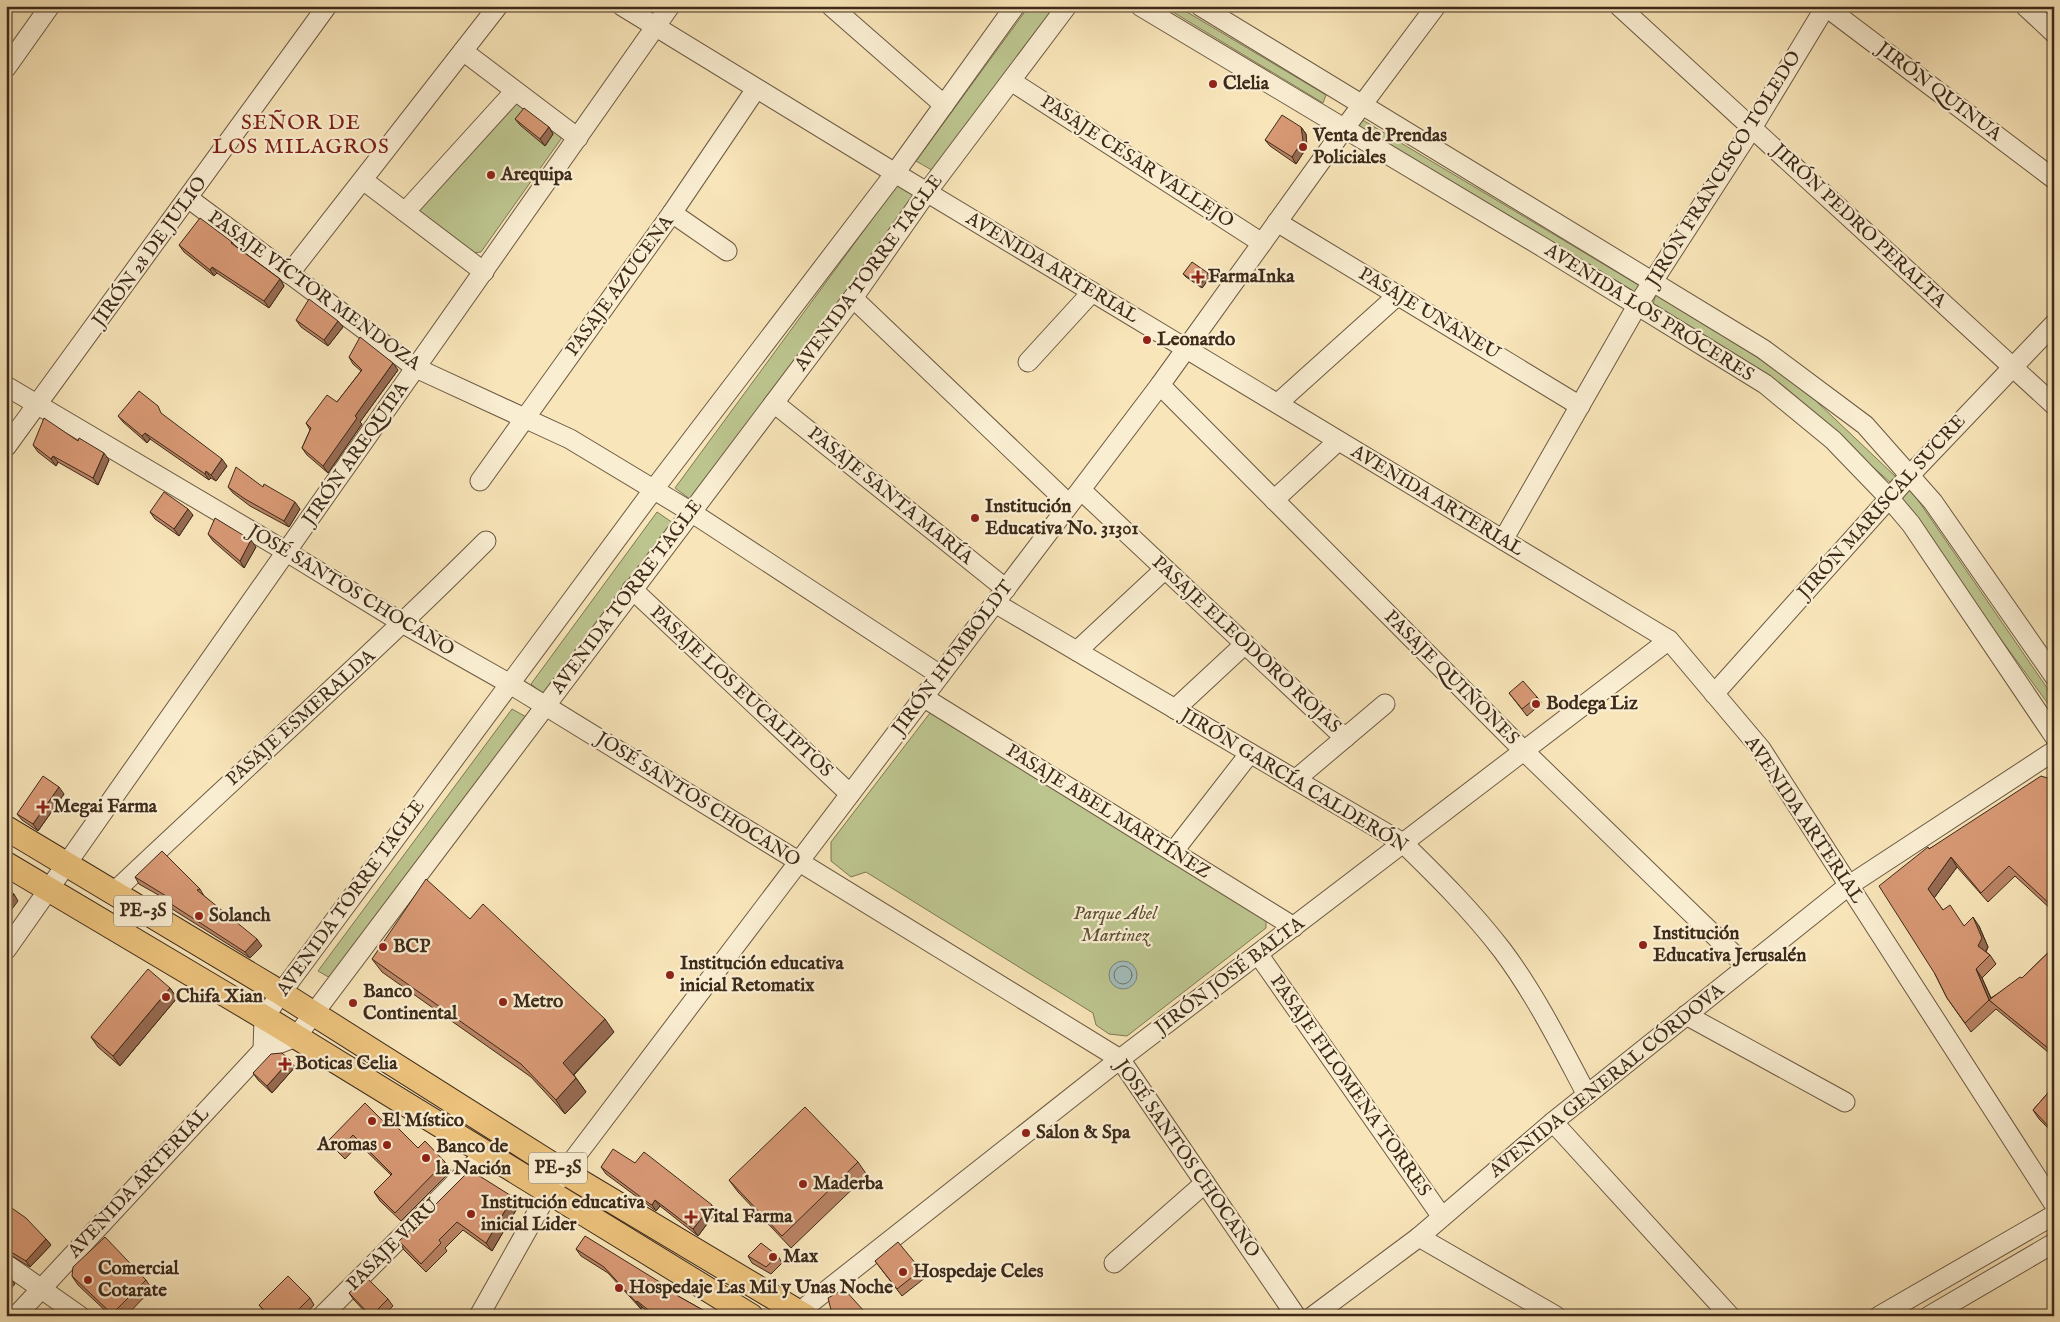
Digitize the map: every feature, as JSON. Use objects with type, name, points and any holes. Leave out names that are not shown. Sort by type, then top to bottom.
[{"type":"main road","name":"PE-3S","points":[[6,828],[314,1013],[564,1172],[799,1314]]},
{"type":"main road","name":"PE-3S","points":[[6,864],[296,1037],[751,1316]]},
{"type":"street","points":[[6,68],[50,6]]},
{"type":"street","name":"JIRÓN 28 DE JULIO","points":[[6,448],[328,6]]},
{"type":"street","points":[[289,274],[498,6]]},
{"type":"street","name":"AVENIDA ARTERIAL","points":[[622,6],[895,174],[1669,640],[1761,749],[2054,1204]]},
{"type":"street","name":"JIRÓN AREQUIPA","points":[[6,950],[670,6]]},
{"type":"street","points":[[831,6],[944,105]]},
{"type":"street","name":"AVENIDA TORRE TAGLE","points":[[264,1018],[654,490],[895,174],[1015,6]]},
{"type":"street","name":"AVENIDA TORRE TAGLE","points":[[296,1037],[853,298],[927,192],[1067,6]]},
{"type":"street","name":"AVENIDA LOS PRÓCERES","points":[[1140,6],[1764,384],[1833,440],[1889,498],[1911,524],[2054,736]]},
{"type":"street","name":"AVENIDA LOS PRÓCERES","points":[[1200,6],[1763,349],[1865,425],[1933,502],[2054,676]]},
{"type":"street","name":"JIRÓN HUMBOLDT","points":[[480,1316],[548,1193],[1160,385],[1344,129],[1436,6]]},
{"type":"street","name":"JIRÓN PEDRO PERALTA","points":[[1619,6],[2054,405]]},
{"type":"street","name":"JIRÓN FRANCISCO TOLEDO","points":[[1503,540],[1637,306],[1752,128],[1826,6]]},
{"type":"street","name":"JIRÓN QUINUA","points":[[1826,6],[2054,178]]},
{"type":"street","points":[[2025,6],[2054,34]]},
{"type":"street","points":[[463,52],[578,138]]},
{"type":"street","name":"PASAJE CÉSAR VALLEJO","points":[[1011,81],[1262,243]]},
{"type":"street","name":"PASAJE AZUCENA","points":[[480,481],[672,213],[756,89]]},
{"type":"street","points":[[405,212],[515,91]]},
{"type":"street","points":[[363,180],[484,272]]},
{"type":"street","name":"PASAJE VÍCTOR MENDOZA","points":[[188,198],[416,368],[570,439],[654,490]]},
{"type":"street","points":[[672,213],[727,251]]},
{"type":"street","name":"PASAJE UNANEU","points":[[1277,222],[1580,406]]},
{"type":"street","points":[[1028,362],[1092,292]]},
{"type":"street","points":[[1278,403],[1398,294]]},
{"type":"street","name":"PASAJE ELEODORO ROJAS","points":[[853,298],[1075,497],[1165,569],[1345,738]]},
{"type":"street","name":"JIRÓN MARISCAL SUCRE","points":[[1714,694],[1910,474],[2054,324]]},
{"type":"street","name":"PASAJE QUIÑONES","points":[[1160,385],[1524,751],[1747,967]]},
{"type":"street","name":"JOSÉ SANTOS CHOCANO","points":[[6,386],[287,552],[404,624],[545,705],[1120,1059],[1296,1316]]},
{"type":"street","name":"PASAJE SANTA MARÍA","points":[[774,403],[1000,596]]},
{"type":"street","points":[[1274,500],[1338,441]]},
{"type":"street","points":[[654,490],[691,512],[940,674]]},
{"type":"street","name":"PASAJE ESMERALDA","points":[[113,894],[202,808],[404,624],[486,541]]},
{"type":"street","points":[[1077,651],[1165,569]]},
{"type":"street","name":"PASAJE LOS EUCALIPTOS","points":[[632,589],[850,794]]},
{"type":"street","name":"JIRÓN GARCÍA CALDERÓN","points":[[1000,596],[1077,651],[1403,843],[1448,887],[1502,950],[1544,1014],[1587,1094]]},
{"type":"street","name":"JIRÓN JOSÉ BALTA","points":[[799,1314],[1120,1059],[1669,640]]},
{"type":"street","points":[[1175,709],[1245,644]]},
{"type":"street","name":"PASAJE ABEL MARTÍNEZ","points":[[923,697],[1294,927]]},
{"type":"street","points":[[1295,780],[1385,704]]},
{"type":"street","name":"AVENIDA GENERAL CÓRDOVA","points":[[1313,1316],[1419,1237],[1587,1094],[1848,886],[2054,751]]},
{"type":"street","points":[[1173,852],[1250,753]]},
{"type":"street","name":"PASAJE FILOMENA TORRES","points":[[1258,954],[1442,1217]]},
{"type":"street","points":[[1686,1015],[1845,1102]]},
{"type":"street","points":[[264,1018],[263,1050],[296,1037]]},
{"type":"street","name":"AVENIDA ARTERIAL","points":[[16,1316],[263,1050]]},
{"type":"street","points":[[1553,1122],[1730,1316]]},
{"type":"street","name":"PASAJE VIRU","points":[[322,1316],[485,1153]]},
{"type":"street","points":[[1114,1264],[1205,1183]]},
{"type":"street","points":[[1879,1316],[2054,1214]]},
{"type":"street","points":[[1419,1237],[1556,1316]]},
{"type":"street","points":[[1929,1316],[2054,1243]]},
{"type":"street","points":[[6,1264],[80,1316]]},
{"type":"green space","points":[[1029,6],[1059,6],[937,173],[916,161]]},
{"type":"green space","points":[[1163,6],[1177,6],[1326,95],[1323,103]]},
{"type":"green space","name":"Arequipa","points":[[514,98],[560,133],[561,139],[481,252],[472,253],[415,211]]},
{"type":"green space","points":[[1361,119],[1640,286],[1637,293],[1359,129]]},
{"type":"green space","points":[[898,184],[918,199],[694,502],[675,488]]},
{"type":"green space","points":[[1656,294],[1794,380],[1896,477],[1892,484],[1785,388],[1652,307]]},
{"type":"green space","points":[[1909,487],[2054,698],[2054,712],[1898,498]]},
{"type":"green space","points":[[657,512],[676,525],[545,696],[531,684]]},
{"type":"green space","points":[[512,709],[528,718],[332,979],[318,971]]},
{"type":"green space","name":"Parque Abel Martinez","points":[[930,713],[935,713],[1266,913],[1266,928],[1127,1036],[1109,1034],[1096,1025],[1093,1013],[866,872],[851,877],[831,861],[831,842]]},
{"type":"water","points":[[1123,961],[1133,965],[1137,975],[1133,985],[1123,989],[1113,985],[1109,975],[1113,965]]},
{"type":"building","points":[[524,108],[549,127],[540,139],[515,119]]},
{"type":"building","points":[[1282,115],[1301,127],[1303,140],[1292,157],[1265,140]]},
{"type":"building","points":[[200,218],[280,279],[264,301],[212,267],[210,270],[179,245]]},
{"type":"building","name":"FarmaInka","points":[[1192,262],[1208,273],[1200,285],[1183,274]]},
{"type":"building","points":[[309,299],[338,321],[324,340],[296,320]]},
{"type":"building","points":[[360,337],[393,363],[355,416],[357,418],[323,466],[302,448],[311,428],[306,423],[327,395],[337,402],[362,370],[349,357]]},
{"type":"building","points":[[139,391],[158,406],[161,413],[222,459],[211,475],[206,471],[205,474],[145,433],[142,436],[118,416]]},
{"type":"building","points":[[44,418],[78,441],[79,438],[104,453],[93,478],[53,456],[51,459],[33,445]]},
{"type":"building","points":[[236,467],[263,487],[264,484],[295,502],[284,521],[228,487]]},
{"type":"building","points":[[164,492],[188,509],[174,529],[150,512]]},
{"type":"building","points":[[215,518],[251,540],[240,561],[208,534]]},
{"type":"building","points":[[1523,681],[1537,697],[1522,709],[1509,693]]},
{"type":"building","points":[[43,776],[59,787],[33,824],[17,814]]},
{"type":"building","points":[[2041,776],[2054,780],[2054,908],[2009,866],[1981,893],[1951,857],[1928,889],[1943,910],[1950,905],[1964,926],[1973,917],[1982,938],[1978,946],[1990,955],[1976,969],[1989,1000],[1965,1023],[1947,998],[1935,974],[1879,886],[1928,847],[1929,849]]},
{"type":"building","points":[[162,851],[200,889],[197,890],[257,939],[245,952],[168,902],[171,899],[135,877]]},
{"type":"building","name":"Metro","points":[[426,879],[470,919],[483,904],[605,1019],[563,1063],[576,1078],[556,1100],[521,1064],[372,959]]},
{"type":"building","points":[[6,889],[14,894],[6,904]]},
{"type":"building","points":[[2054,947],[2054,1053],[1989,1000],[2020,977],[2022,978]]},
{"type":"building","points":[[148,969],[170,988],[113,1056],[91,1037]]},
{"type":"building","points":[[282,1053],[290,1060],[267,1086],[253,1073],[271,1054]]},
{"type":"building","points":[[2054,1086],[2054,1132],[2033,1110]]},
{"type":"building","points":[[365,1103],[384,1122],[388,1118],[418,1148],[425,1141],[445,1162],[395,1213],[374,1192],[392,1174],[353,1135],[339,1150],[329,1140]]},
{"type":"building","name":"Maderba","points":[[805,1107],[858,1162],[782,1236],[729,1180]]},
{"type":"building","points":[[613,1149],[635,1163],[644,1152],[712,1205],[693,1229],[655,1200],[652,1205],[650,1204],[601,1167]]},
{"type":"building","points":[[470,1170],[513,1197],[486,1243],[457,1222],[439,1240],[441,1243],[421,1264],[399,1241]]},
{"type":"building","points":[[6,1204],[26,1218],[46,1239],[26,1261],[6,1249]]},
{"type":"building","points":[[585,1236],[663,1284],[678,1296],[710,1314],[707,1316],[656,1316],[636,1302],[604,1267],[576,1249]]},
{"type":"building","points":[[105,1237],[146,1280],[112,1314],[72,1276],[73,1267]]},
{"type":"building","name":"Hospedaje Celes","points":[[898,1242],[921,1270],[897,1289],[875,1261]]},
{"type":"building","points":[[761,1243],[778,1256],[766,1267],[748,1256]]},
{"type":"building","points":[[6,1274],[10,1277],[6,1282]]},
{"type":"building","points":[[288,1276],[310,1298],[292,1316],[270,1316],[259,1305]]},
{"type":"building","points":[[366,1277],[388,1299],[371,1316],[349,1293]]},
{"type":"building","points":[[844,1289],[864,1311],[858,1316],[838,1316],[831,1310],[828,1298]]},
{"type":"place","name":"Clelia","points":[[1213,84]]},
{"type":"place","name":"Venta de Prendas Policiales","points":[[1303,147]]},
{"type":"place","name":"Arequipa","points":[[491,175]]},
{"type":"place","name":"FarmaInka","points":[[1198,277]]},
{"type":"place","name":"Leonardo","points":[[1147,340]]},
{"type":"place","name":"Institución Educativa No. 31301","points":[[975,518]]},
{"type":"place","name":"Bodega Liz","points":[[1536,704]]},
{"type":"place","name":"Megai Farma","points":[[43,807]]},
{"type":"place","name":"Solanch","points":[[199,916]]},
{"type":"place","name":"Institución Educativa Jerusalén","points":[[1643,945]]},
{"type":"place","name":"BCP","points":[[383,947]]},
{"type":"place","name":"Institución educativa inicial Retomatix","points":[[670,975]]},
{"type":"place","name":"Chifa Xian","points":[[166,997]]},
{"type":"place","name":"Metro","points":[[503,1002]]},
{"type":"place","name":"Banco Continental","points":[[353,1003]]},
{"type":"place","name":"Boticas Celia","points":[[285,1064]]},
{"type":"place","name":"El Místico","points":[[372,1121]]},
{"type":"place","name":"Salon & Spa","points":[[1026,1133]]},
{"type":"place","name":"Aromas","points":[[387,1145]]},
{"type":"place","name":"Banco de la Nación","points":[[426,1158]]},
{"type":"place","name":"Maderba","points":[[803,1184]]},
{"type":"place","name":"Institución educativa inicial Lider","points":[[471,1214]]},
{"type":"place","name":"Vital Farma","points":[[691,1217]]},
{"type":"place","name":"Max","points":[[773,1257]]},
{"type":"place","name":"Hospedaje Celes","points":[[903,1272]]},
{"type":"place","name":"Comercial Cotarate","points":[[88,1280]]},
{"type":"place","name":"Hospedaje Las Mil y Unas Noche","points":[[619,1288]]},
{"type":"district","name":"SEÑOR DE LOS MILAGROS","points":[[301,135]]}]
